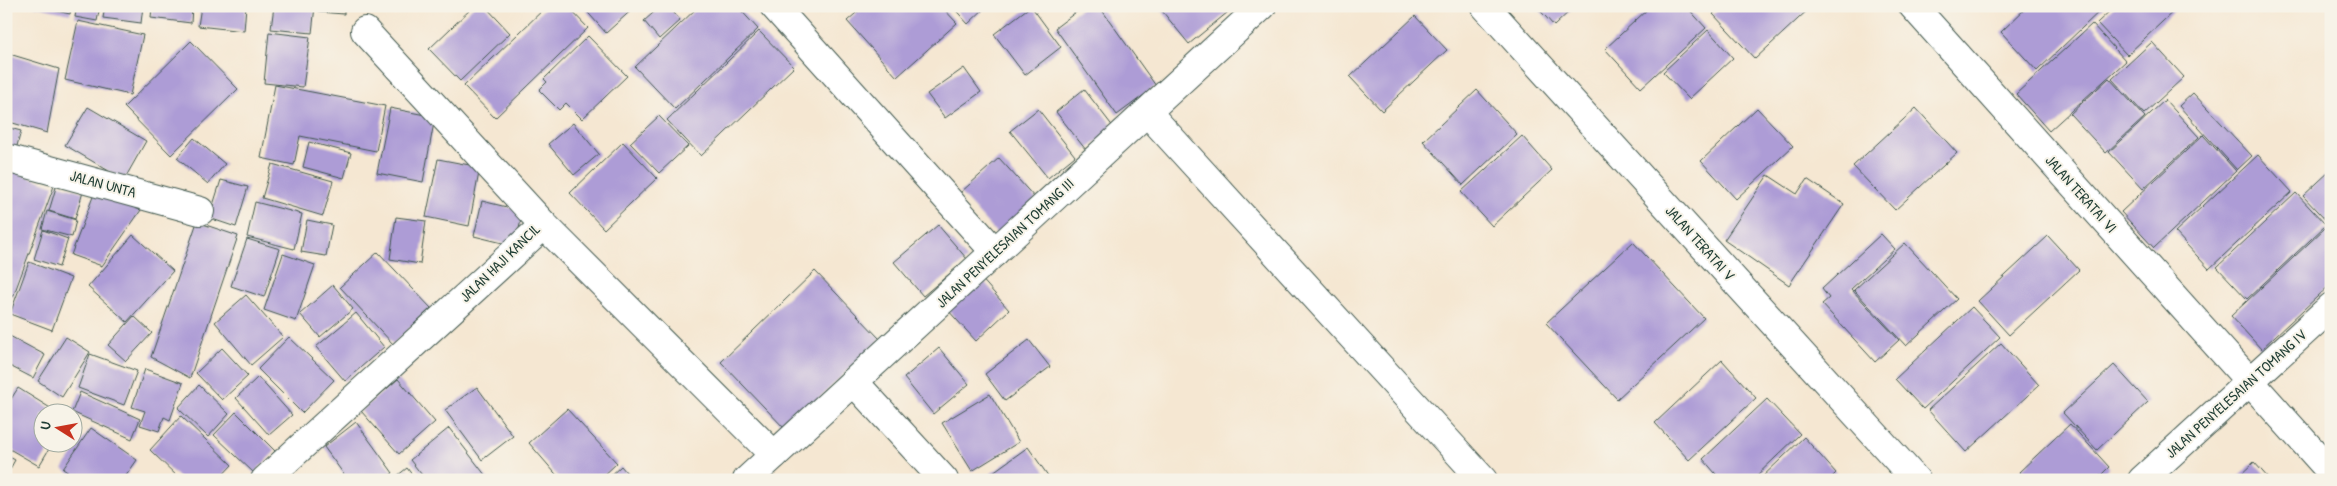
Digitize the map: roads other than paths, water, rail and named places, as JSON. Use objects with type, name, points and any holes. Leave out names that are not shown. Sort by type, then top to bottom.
[{"type":"street","points":[[774,6],[995,252]]},
{"type":"street","name":"JALAN PENYELESAIAN TOMANG III","points":[[747,480],[1262,6]]},
{"type":"street","name":"JALAN TERATAI V","points":[[1485,6],[1916,480]]},
{"type":"street","name":"JALAN TERATAI VI","points":[[1913,6],[2331,472]]},
{"type":"street","name":"JALAN HAJI KANCIL","points":[[265,480],[544,225],[365,31]]},
{"type":"street","points":[[1147,112],[1483,480]]},
{"type":"street","name":"JALAN UNTA","points":[[6,158],[200,211]]},
{"type":"street","points":[[544,225],[774,455]]},
{"type":"street","name":"JALAN PENYELESAIAN TOMANG IV","points":[[2142,480],[2331,307]]},
{"type":"street","points":[[854,382],[944,480]]}]
